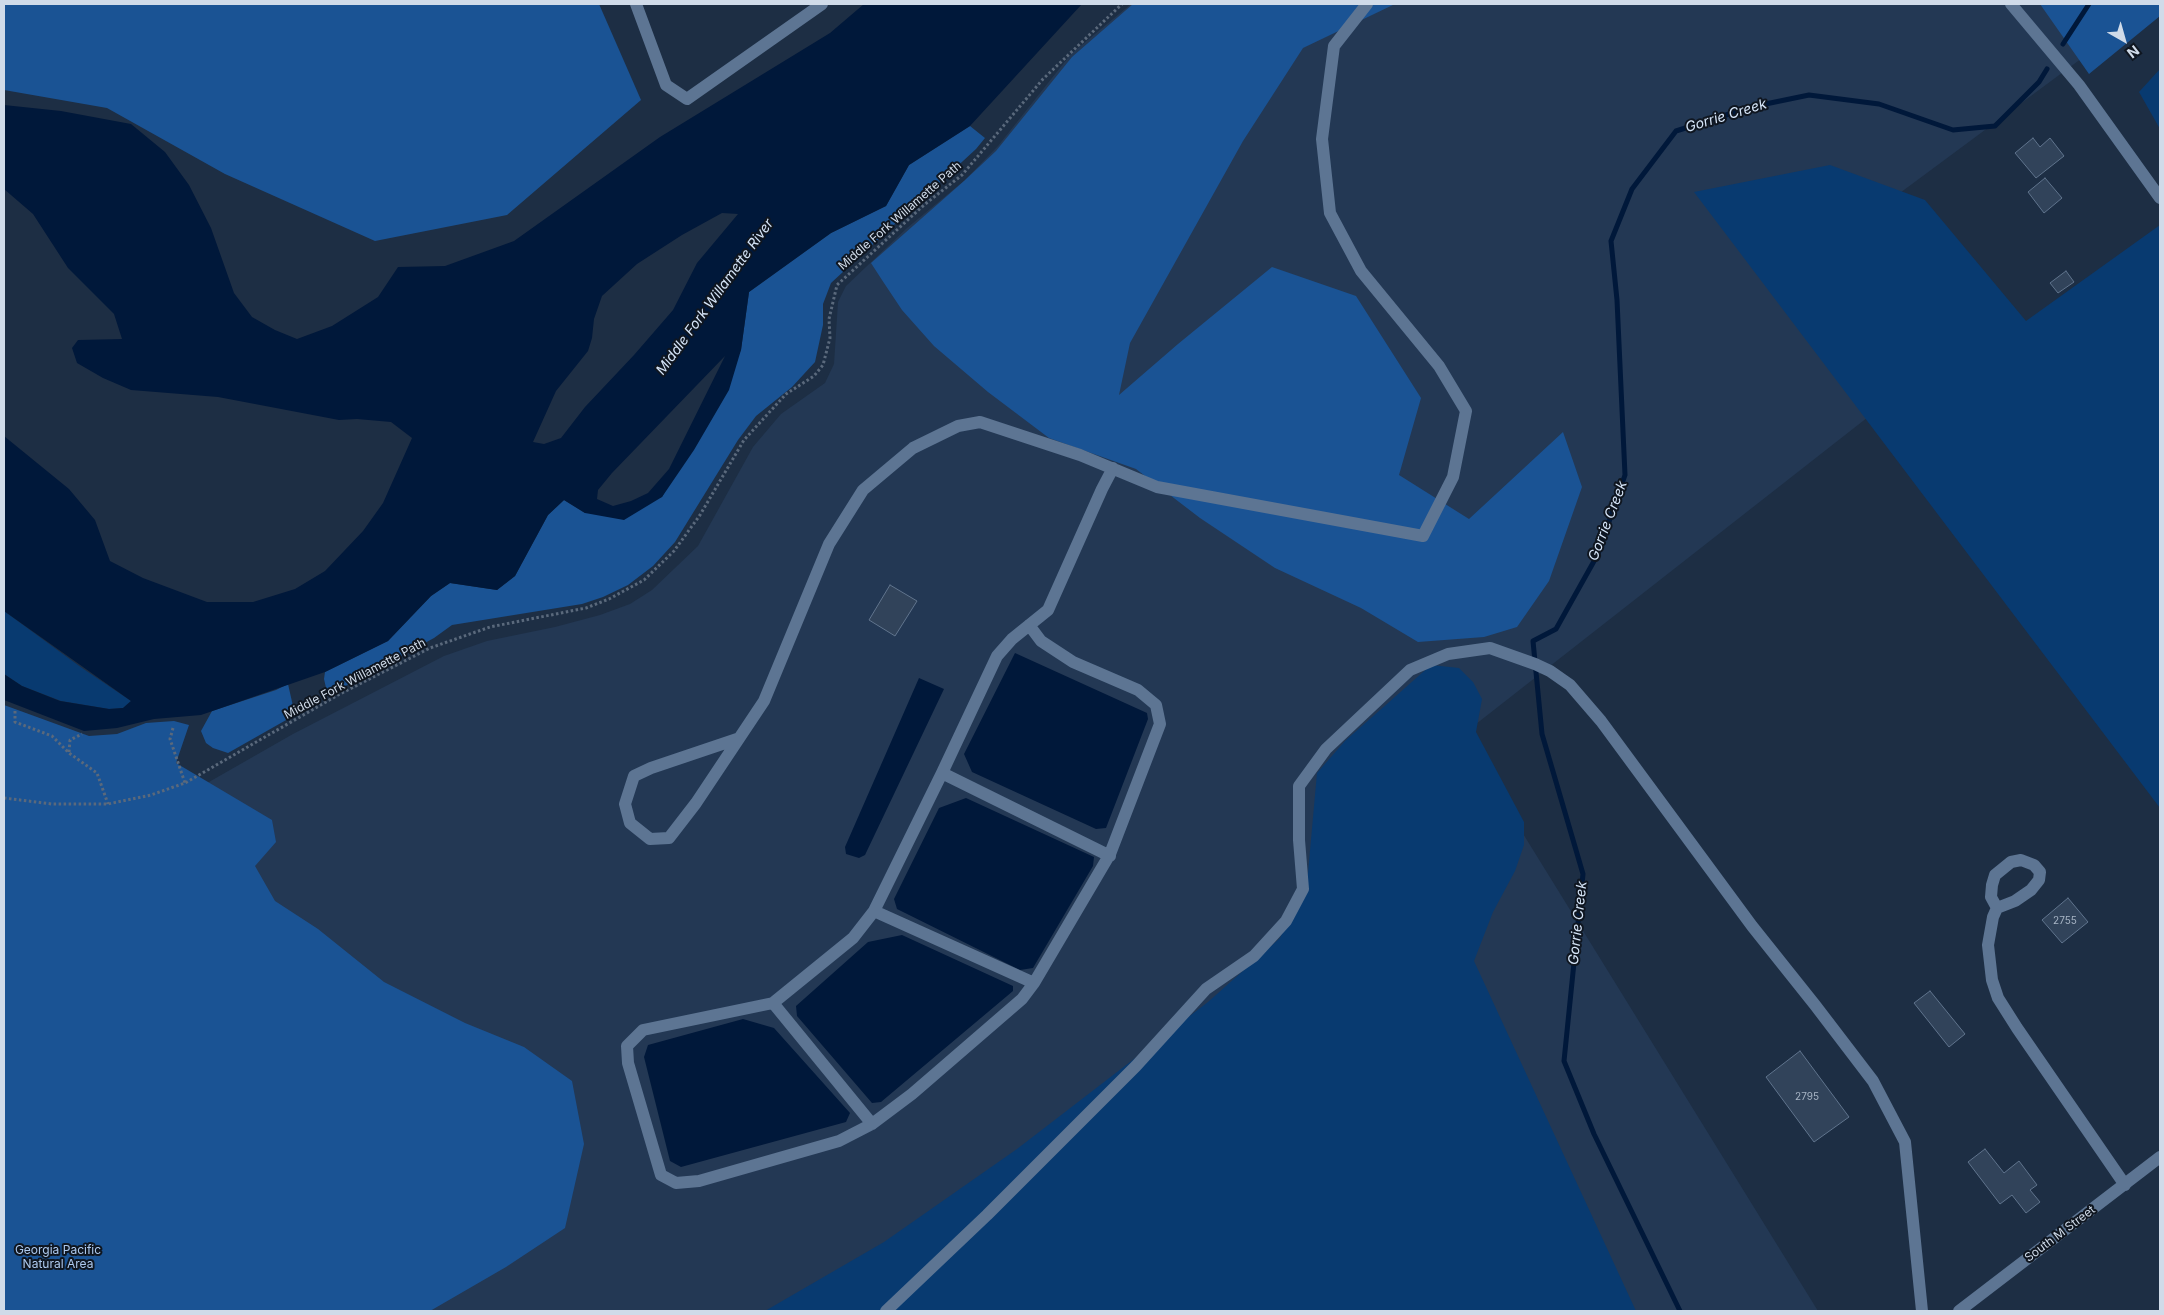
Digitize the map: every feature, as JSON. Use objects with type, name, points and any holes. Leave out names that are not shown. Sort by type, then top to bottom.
[{"type":"street","points":[[636,4],[666,85],[687,100],[822,4]]},
{"type":"street","points":[[737,739],[651,768],[634,776],[625,804],[630,823],[650,839],[669,838],[696,803],[737,739],[764,702],[829,544],[863,490],[913,448],[958,426],[980,422],[1080,455],[1157,487],[1423,536],[1453,477],[1466,411],[1439,366],[1361,270],[1330,213],[1322,139],[1334,46],[1367,4]]},
{"type":"street","points":[[2010,4],[2079,85],[2160,198]]},
{"type":"street","points":[[1029,625],[1042,641],[1073,662],[1138,690],[1156,705],[1160,724],[1110,856],[1034,983],[1022,1000],[912,1094],[872,1124],[839,1141],[699,1181],[676,1183],[661,1175],[628,1063],[627,1046],[643,1030],[773,1003],[853,938],[874,911],[997,656],[1012,638],[1048,610],[1113,468]]},
{"type":"street","points":[[886,1311],[987,1215],[1136,1066],[1206,989],[1254,956],[1286,921],[1303,889],[1298,840],[1299,786],[1326,749],[1410,670],[1448,654],[1490,648],[1550,670],[1570,685],[1601,722],[1752,926],[1873,1081],[1904,1142],[1922,1311]]},
{"type":"street","points":[[942,773],[1110,856]]},
{"type":"street","points":[[1997,908],[1993,917],[1988,945],[1992,980],[1998,998],[2124,1185]]},
{"type":"street","points":[[874,911],[1034,983]]},
{"type":"street","points":[[773,1003],[872,1124]]},
{"type":"street","name":"South M Street","points":[[1960,1311],[2160,1157]]},
{"type":"path","name":"Middle Fork Willamette Path","points":[[4,798],[52,804],[108,804],[151,795],[185,783],[338,695],[430,648],[490,627],[586,608],[609,600],[644,580],[674,551],[700,515],[744,440],[786,394],[814,376],[823,365],[830,338],[829,319],[837,285],[924,205],[962,175],[1043,79],[1122,4]]},
{"type":"path","points":[[15,711],[15,722],[49,734],[62,744],[69,753],[96,773],[108,804]]},
{"type":"path","points":[[174,728],[170,739],[185,783]]},
{"type":"path","points":[[69,753],[70,740],[82,734]]},
{"type":"shaded area","points":[[1131,4],[2155,4],[1881,207],[1983,327],[1462,735],[1818,1311],[166,1311],[4,802],[202,786],[293,734],[444,656],[487,641],[555,627],[600,615],[630,604],[652,590],[698,546],[753,447],[781,414],[825,383],[834,364],[838,302],[846,286],[907,228],[965,180],[998,146],[1071,54]]},
{"type":"shaded area","points":[[2160,69],[2160,129],[2139,92]]},
{"type":"shaded area","points":[[1830,165],[1925,200],[2026,321],[2160,225],[2160,808],[1694,192]]},
{"type":"shaded area","points":[[4,611],[131,701],[123,708],[109,709],[61,701],[22,686],[4,674]]},
{"type":"shaded area","points":[[1431,665],[1459,668],[1473,682],[1482,699],[1476,732],[1524,822],[1524,845],[1515,871],[1493,912],[1474,961],[1636,1311],[765,1311],[884,1242],[1017,1149],[1208,1002],[1280,938],[1308,873],[1317,773],[1345,741]]},
{"type":"green space","points":[[4,4],[599,4],[641,100],[507,215],[375,241],[225,174],[107,108],[4,90]]},
{"type":"green space","points":[[1133,4],[1395,4],[1303,48],[1243,141],[1130,343],[1119,395],[1272,267],[1356,296],[1421,398],[1399,475],[1469,519],[1563,432],[1582,487],[1549,581],[1517,627],[1484,637],[1418,642],[1361,608],[1275,568],[1200,518],[1136,469],[1049,438],[988,392],[934,346],[902,310],[871,263],[996,151],[1072,57]]},
{"type":"green space","points":[[2040,4],[2160,4],[2160,16],[2089,74]]},
{"type":"green space","points":[[970,126],[985,138],[976,149],[831,283],[823,304],[823,325],[815,362],[792,387],[756,416],[738,440],[675,542],[653,566],[628,585],[603,597],[582,604],[452,625],[434,638],[332,693],[327,692],[324,679],[325,672],[388,641],[431,596],[450,583],[497,590],[515,576],[548,515],[564,500],[585,513],[662,497],[741,350],[749,292],[831,233],[886,206],[909,165]]},
{"type":"green space","points":[[288,684],[295,715],[228,753],[213,748],[206,743],[201,731],[212,711],[276,690]]},
{"type":"green space","name":"Georgia Pacific Natural Area","points":[[4,705],[89,736],[117,734],[146,723],[174,721],[189,725],[176,763],[272,820],[276,842],[255,866],[275,901],[318,929],[384,982],[465,1023],[524,1047],[572,1081],[584,1144],[565,1228],[506,1267],[430,1311],[4,1311]]},
{"type":"water","name":"Middle Fork Willamette River","points":[[864,4],[1082,4],[970,126],[909,165],[886,206],[831,233],[749,292],[741,350],[729,390],[694,450],[662,497],[624,520],[585,513],[564,500],[548,515],[515,576],[497,590],[450,583],[431,596],[388,641],[325,672],[201,715],[154,719],[117,728],[84,731],[4,700],[4,674],[22,686],[60,701],[109,709],[123,708],[131,701],[4,611],[4,436],[69,489],[95,520],[110,561],[143,578],[207,602],[253,602],[295,589],[325,571],[363,531],[383,503],[412,438],[391,422],[357,419],[339,420],[218,397],[131,390],[103,378],[77,363],[72,348],[78,340],[122,339],[114,314],[68,268],[33,214],[4,189],[4,105],[61,111],[131,124],[165,152],[189,185],[211,228],[234,293],[252,317],[275,330],[297,339],[332,326],[378,297],[398,267],[445,266],[514,241],[660,137],[830,33]],"holes":[[[722,213],[738,214],[697,263],[673,310],[585,407],[561,438],[544,444],[533,442],[556,391],[588,351],[592,338],[594,319],[602,296],[637,264],[682,235]],[[725,356],[669,469],[648,493],[631,501],[613,506],[597,499],[598,490],[612,473]]]},
{"type":"water","points":[[1015,653],[1147,713],[1148,719],[1106,828],[1096,829],[972,772],[964,754]]},
{"type":"water","points":[[919,678],[944,689],[865,855],[859,858],[846,854],[845,847]]},
{"type":"water","points":[[966,798],[1094,857],[1093,866],[1033,968],[1020,970],[897,909],[894,899],[939,808]]},
{"type":"water","points":[[902,935],[1013,986],[1013,991],[881,1102],[872,1103],[797,1016],[796,1006],[868,942]]},
{"type":"water","points":[[743,1019],[774,1028],[850,1113],[846,1122],[681,1167],[670,1161],[644,1057],[648,1045]]},
{"type":"building","points":[[2033,138],[2040,147],[2050,138],[2064,156],[2036,178],[2015,153]]},
{"type":"building","points":[[2045,178],[2062,198],[2044,213],[2028,192]]},
{"type":"building","points":[[2066,271],[2074,282],[2058,293],[2050,283]]},
{"type":"building","points":[[890,585],[917,601],[895,636],[869,620]]},
{"type":"building","points":[[2068,898],[2088,922],[2062,943],[2042,920]]},
{"type":"building","points":[[1930,991],[1965,1034],[1949,1047],[1914,1003]]},
{"type":"building","points":[[1800,1051],[1849,1117],[1814,1142],[1766,1077]]},
{"type":"building","points":[[1985,1149],[2004,1173],[2019,1161],[2037,1185],[2030,1190],[2040,1202],[2026,1213],[2012,1195],[2000,1204],[1968,1162]]},
{"type":"waterway","name":"Gorrie Creek","points":[[2063,44],[2089,4]]},
{"type":"waterway","name":"Gorrie Creek","points":[[1680,1311],[1594,1134],[1564,1061],[1583,874],[1542,734],[1533,641],[1556,629],[1598,554],[1625,475],[1617,300],[1611,241],[1632,189],[1676,131],[1751,107],[1809,95],[1879,104],[1953,130],[1995,126],[2039,82],[2047,69]]}]
